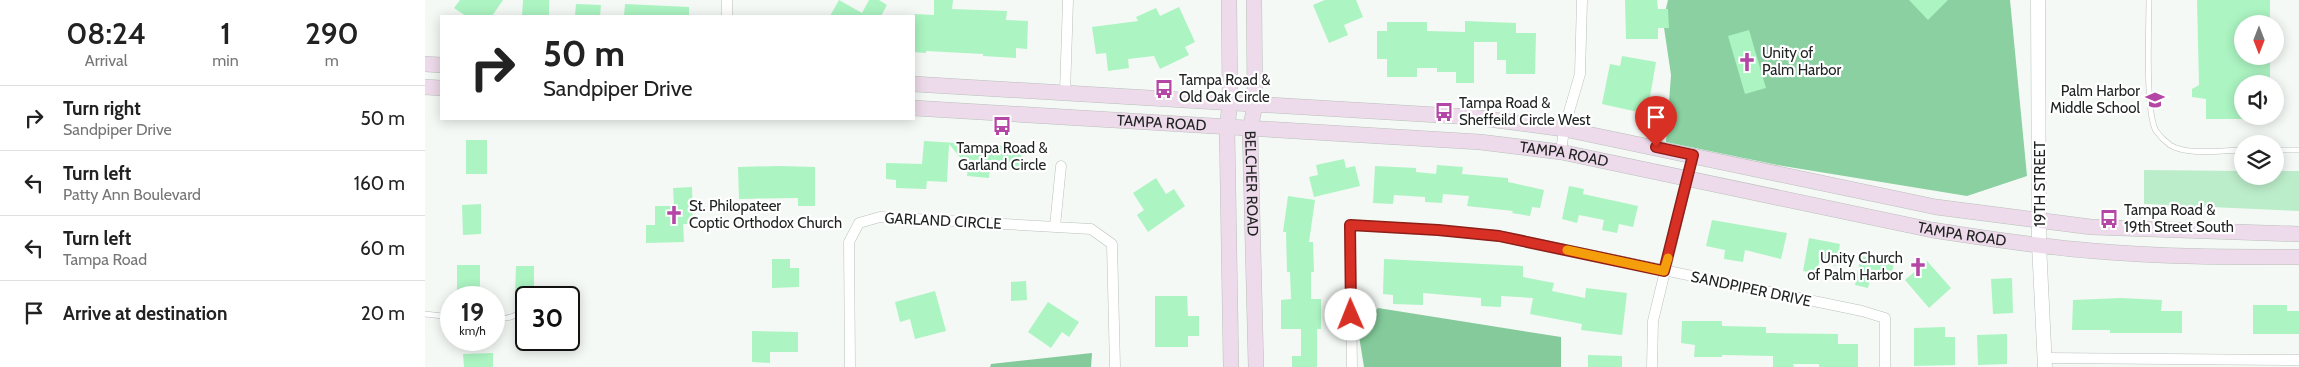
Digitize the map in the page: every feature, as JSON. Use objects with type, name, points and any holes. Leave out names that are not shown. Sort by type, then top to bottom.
[{"type":"main road","name":"BELCHER ROAD","points":[[1229,0],[1230,103],[1227,128],[1231,367]]},
{"type":"main road","name":"BELCHER ROAD","points":[[1254,0],[1255,105],[1250,129],[1256,367]]},
{"type":"main road","points":[[425,64],[440,65]]},
{"type":"main road","name":"TAMPA ROAD","points":[[915,84],[1472,117],[1564,129],[1936,207],[2040,222],[2146,230],[2299,234]]},
{"type":"main road","points":[[425,87],[440,88]]},
{"type":"main road","name":"TAMPA ROAD","points":[[915,108],[1470,141],[1561,152],[1932,230],[2093,251],[2299,257]]},
{"type":"street","points":[[727,0],[727,15]]},
{"type":"street","points":[[1065,93],[1068,0]]},
{"type":"street","points":[[1561,152],[1564,129],[1580,74],[1582,0]]},
{"type":"street","name":"19TH STREET","points":[[2038,0],[2039,244],[2045,363]]},
{"type":"street","points":[[1652,367],[1653,321],[1693,155]]},
{"type":"street","points":[[1055,226],[1061,166]]},
{"type":"street","name":"GARLAND CIRCLE","points":[[850,367],[849,242],[859,223],[880,217],[1091,229],[1112,244],[1115,367]]},
{"type":"street","name":"SANDPIPER DRIVE","points":[[1352,367],[1350,225],[1499,236],[1885,318],[1885,367]]},
{"type":"street","points":[[2045,363],[2209,363],[2299,360]]},
{"type":"lane","points":[[2149,0],[2150,96],[2151,111],[2156,131],[2170,145],[2187,151],[2234,150]]},
{"type":"lane","points":[[2284,150],[2299,150]]},
{"type":"lane","points":[[425,314],[440,316]]},
{"type":"shaded area","points":[[1668,0],[2010,0],[2027,176],[1967,196],[1783,166],[1666,142],[1671,75],[1663,21]]},
{"type":"shaded area","points":[[2144,170],[2234,171],[2234,185],[2284,185],[2284,171],[2299,171],[2299,211],[2144,204]]},
{"type":"shaded area","points":[[1378,308],[1561,337],[1561,367],[1364,367],[1358,330]]},
{"type":"shaded area","points":[[1092,353],[1091,367],[990,367],[991,364]]},
{"type":"building","points":[[460,0],[503,0],[493,15],[464,15],[454,8]]},
{"type":"building","points":[[523,0],[549,0],[549,15],[522,15]]},
{"type":"building","points":[[839,0],[862,13],[869,0],[879,0],[887,5],[882,15],[831,15]]},
{"type":"building","points":[[934,0],[953,0],[952,9],[1007,11],[1006,20],[1028,21],[1027,49],[1016,48],[1016,58],[983,56],[983,54],[915,52],[914,14],[934,15]]},
{"type":"building","points":[[1325,0],[1356,0],[1363,17],[1344,25],[1348,35],[1329,43],[1313,5]]},
{"type":"building","points":[[1625,0],[1657,0],[1658,9],[1668,9],[1669,28],[1658,28],[1658,39],[1626,39]]},
{"type":"building","points":[[1909,0],[1948,0],[1928,20]]},
{"type":"building","points":[[2197,0],[2270,0],[2270,15],[2234,15],[2234,65],[2270,65],[2270,75],[2234,75],[2234,119],[2206,119],[2206,99],[2192,97],[2192,89],[2199,85]]},
{"type":"building","points":[[576,4],[601,5],[600,15],[575,15]]},
{"type":"building","points":[[625,4],[689,7],[689,15],[624,15]]},
{"type":"building","points":[[1179,7],[1195,42],[1185,47],[1189,55],[1160,69],[1154,56],[1128,59],[1129,68],[1108,71],[1106,53],[1096,54],[1092,27],[1138,21],[1136,17],[1156,8],[1160,16]]},
{"type":"building","points":[[1465,21],[1516,23],[1516,33],[1536,33],[1535,74],[1506,74],[1506,60],[1497,60],[1497,42],[1474,42],[1474,83],[1456,83],[1456,72],[1437,72],[1437,68],[1417,68],[1417,77],[1387,77],[1387,59],[1377,59],[1377,31],[1387,31],[1387,22],[1427,22],[1427,31],[1465,32]]},
{"type":"building","name":"Unity of Palm Harbor","points":[[1749,30],[1766,88],[1745,94],[1728,36]]},
{"type":"building","points":[[1622,56],[1656,62],[1647,114],[1602,104],[1610,64],[1620,66]]},
{"type":"building","points":[[466,140],[487,140],[487,174],[466,174]]},
{"type":"building","points":[[924,141],[1022,147],[1021,168],[990,167],[989,178],[967,176],[968,167],[949,144],[947,182],[927,181],[926,189],[896,188],[896,180],[886,179],[886,163],[922,164]]},
{"type":"building","points":[[1344,159],[1346,168],[1355,166],[1360,186],[1314,197],[1309,177],[1318,175],[1316,165]]},
{"type":"building","points":[[1437,165],[1463,167],[1462,174],[1508,178],[1508,182],[1544,190],[1540,208],[1532,207],[1530,216],[1512,213],[1513,211],[1467,206],[1469,196],[1443,194],[1442,203],[1425,202],[1425,197],[1394,195],[1393,204],[1373,203],[1375,166],[1416,168],[1416,172],[1436,174]]},
{"type":"building","points":[[738,167],[815,167],[815,206],[798,206],[798,198],[739,199]]},
{"type":"building","points":[[1156,178],[1166,194],[1174,189],[1185,206],[1148,232],[1137,215],[1144,210],[1133,193]]},
{"type":"building","points":[[1569,186],[1584,189],[1583,194],[1638,206],[1633,227],[1619,224],[1617,233],[1602,230],[1604,220],[1579,215],[1577,223],[1562,219]]},
{"type":"building","name":"St. Philopateer Coptic Orthodox Church","points":[[692,187],[693,224],[683,224],[684,242],[646,243],[646,225],[655,225],[655,206],[674,206],[673,188]]},
{"type":"building","points":[[1288,196],[1315,200],[1309,242],[1313,242],[1314,272],[1311,272],[1311,299],[1321,299],[1321,329],[1317,329],[1317,367],[1292,367],[1292,356],[1301,356],[1301,329],[1281,329],[1281,300],[1291,299],[1290,272],[1287,272],[1286,232],[1283,232]]},
{"type":"building","points":[[481,204],[481,234],[463,235],[462,205]]},
{"type":"building","points":[[1712,220],[1787,233],[1781,259],[1745,250],[1743,262],[1724,259],[1725,250],[1706,246]]},
{"type":"building","points":[[1809,238],[1840,244],[1836,266],[1819,262],[1817,273],[1803,271]]},
{"type":"building","points":[[1861,256],[1894,263],[1891,279],[1871,275],[1868,288],[1855,285]]},
{"type":"building","points":[[772,259],[790,259],[790,268],[799,268],[799,287],[772,288]]},
{"type":"building","points":[[1384,259],[1523,266],[1523,277],[1554,283],[1552,291],[1585,298],[1586,288],[1627,293],[1622,335],[1581,330],[1582,324],[1530,314],[1533,298],[1501,296],[1501,307],[1481,306],[1481,298],[1423,293],[1423,305],[1393,304],[1393,295],[1383,294]]},
{"type":"building","points":[[1927,261],[1951,288],[1929,308],[1905,280]]},
{"type":"building","points":[[457,265],[480,265],[480,286],[457,286]]},
{"type":"building","points":[[516,266],[534,266],[534,286],[515,286]]},
{"type":"building","points":[[2012,278],[2013,313],[1993,314],[1991,279]]},
{"type":"building","points":[[1026,281],[1027,300],[1011,301],[1011,282]]},
{"type":"building","points":[[935,291],[946,331],[915,339],[910,319],[900,322],[895,302]]},
{"type":"building","points":[[1155,296],[1187,296],[1188,316],[1199,316],[1199,336],[1188,336],[1188,347],[1155,347]]},
{"type":"building","points":[[2121,298],[2162,300],[2161,311],[2182,311],[2182,333],[2110,333],[2110,330],[2072,330],[2073,300]]},
{"type":"building","points":[[1048,302],[1079,322],[1069,337],[1062,332],[1051,348],[1028,332]]},
{"type":"building","points":[[2253,305],[2287,305],[2287,311],[2299,311],[2299,334],[2253,334]]},
{"type":"building","points":[[1682,321],[1722,321],[1722,326],[1766,327],[1766,333],[1838,334],[1838,344],[1858,344],[1858,367],[1819,367],[1819,364],[1793,364],[1794,367],[1773,367],[1773,356],[1722,355],[1722,357],[1694,357],[1695,345],[1681,343]]},
{"type":"building","points":[[1945,327],[1945,337],[1955,337],[1955,365],[1914,366],[1914,328]]},
{"type":"building","points":[[752,331],[798,332],[798,352],[770,352],[770,363],[752,362]]},
{"type":"building","points":[[2007,334],[2007,364],[1978,365],[1977,335]]},
{"type":"building","points":[[493,353],[493,367],[464,367],[463,354]]},
{"type":"building","points":[[1588,355],[1622,356],[1622,367],[1588,367]]},
{"type":"slow traffic","points":[[1567,250],[1664,271],[1668,258]]},
{"type":"place","name":"Unity of Palm Harbor","points":[[1747,62]]},
{"type":"place","name":"Tampa Road & Old Oak Circle","points":[[1164,89]]},
{"type":"place","name":"Palm Harbor Middle School","points":[[2155,100]]},
{"type":"place","name":"Tampa Road & Sheffeild Circle West","points":[[1444,112]]},
{"type":"place","name":"Tampa Road & Garland Circle","points":[[1002,126]]},
{"type":"place","name":"St. Philopateer Coptic Orthodox Church","points":[[674,215]]},
{"type":"place","name":"Tampa Road & 19th Street South","points":[[2109,219]]},
{"type":"place","name":"Unity Church of Palm Harbor","points":[[1918,267]]},
{"type":"route","points":[[1351,315],[1350,225],[1499,236],[1664,271],[1693,155],[1656,147]]}]
